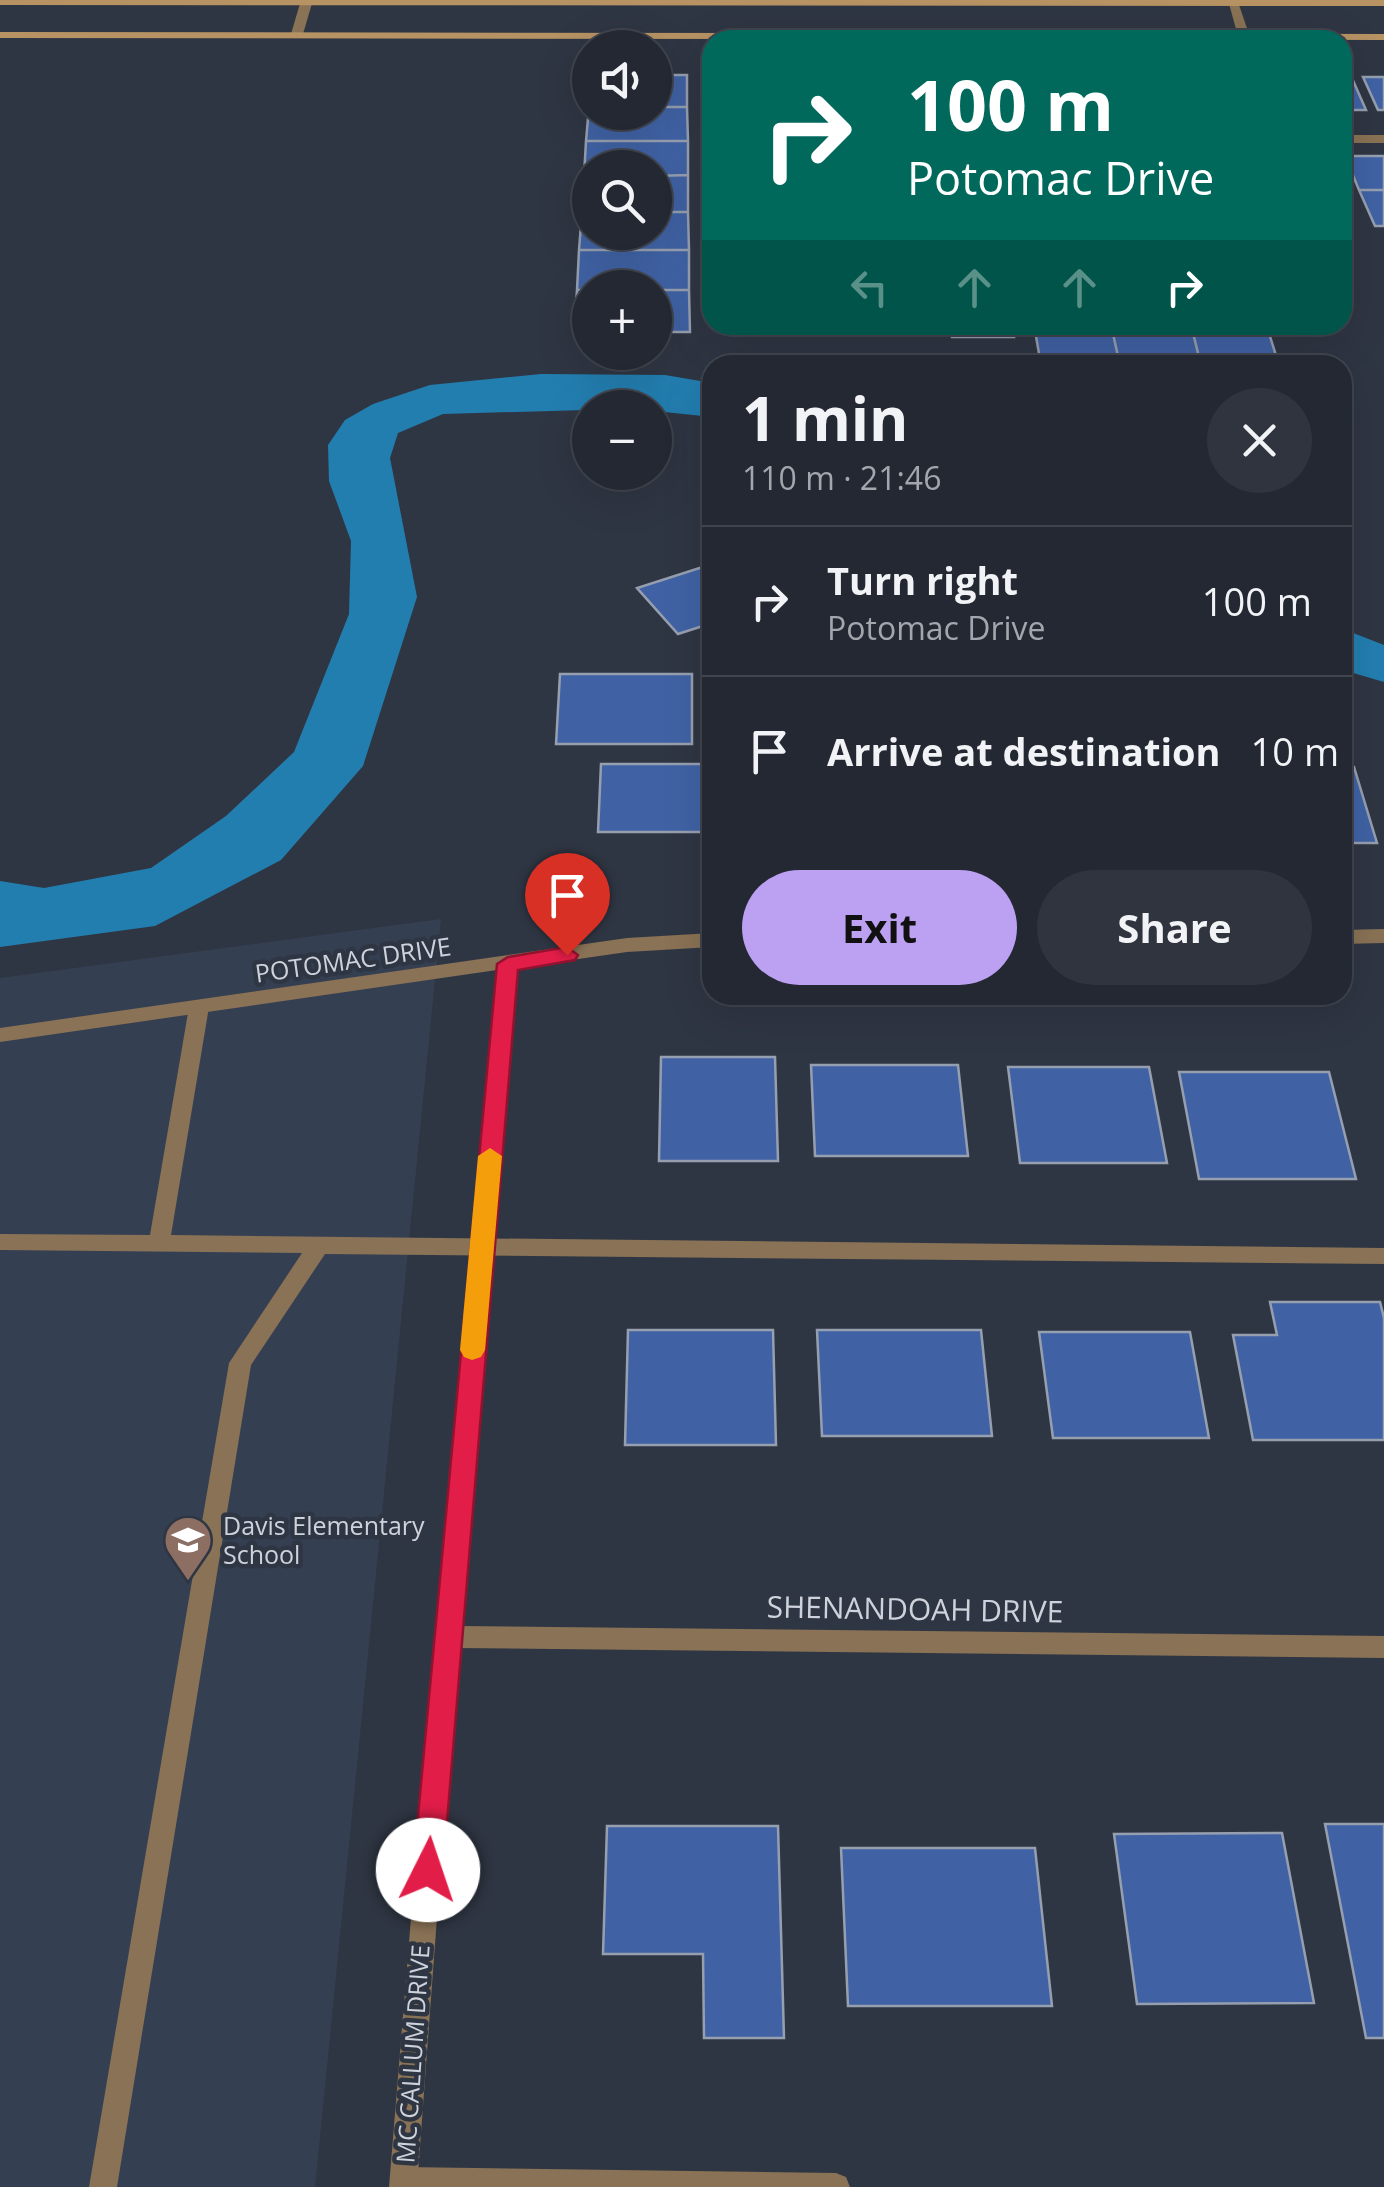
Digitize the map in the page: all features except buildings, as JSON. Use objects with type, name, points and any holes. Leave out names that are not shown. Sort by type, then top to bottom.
[{"type":"main road","points":[[0,2],[1384,3]]},
{"type":"main road","points":[[0,35],[702,36]]},
{"type":"main road","points":[[1352,37],[1384,37]]},
{"type":"street","points":[[297,34],[306,1]]},
{"type":"street","points":[[1232,2],[1241,30]]},
{"type":"street","points":[[1352,139],[1384,139]]},
{"type":"street","points":[[1352,936],[1384,936]]},
{"type":"street","name":"POTOMAC DRIVE","points":[[0,1034],[627,945],[702,941]]},
{"type":"street","name":"MC CALLUM DRIVE","points":[[403,2184],[446,1637],[508,964]]},
{"type":"street","points":[[158,1244],[199,1007]]},
{"type":"street","points":[[0,1242],[1384,1256]]},
{"type":"street","points":[[103,2187],[240,1363],[319,1246]]},
{"type":"street","name":"SHENANDOAH DRIVE","points":[[446,1637],[1384,1648]]},
{"type":"street","points":[[403,2184],[836,2187]]},
{"type":"shaded area","name":"Davis Elementary School","points":[[441,919],[315,2187],[0,2187],[0,978]]},
{"type":"water","points":[[541,374],[665,375],[702,381],[702,416],[672,413],[672,390],[572,390],[572,410],[443,414],[398,433],[390,458],[417,597],[363,766],[281,860],[155,926],[0,947],[0,881],[44,888],[151,868],[226,816],[294,752],[349,614],[351,541],[329,481],[328,445],[345,420],[373,404],[430,385]]},
{"type":"water","points":[[1352,633],[1384,645],[1384,682],[1352,673]]},
{"type":"slow traffic","points":[[472,1350],[490,1156]]},
{"type":"place","name":"Davis Elementary School","points":[[188,1582]]},
{"type":"route","points":[[428,1870],[508,964],[567,955]]}]
